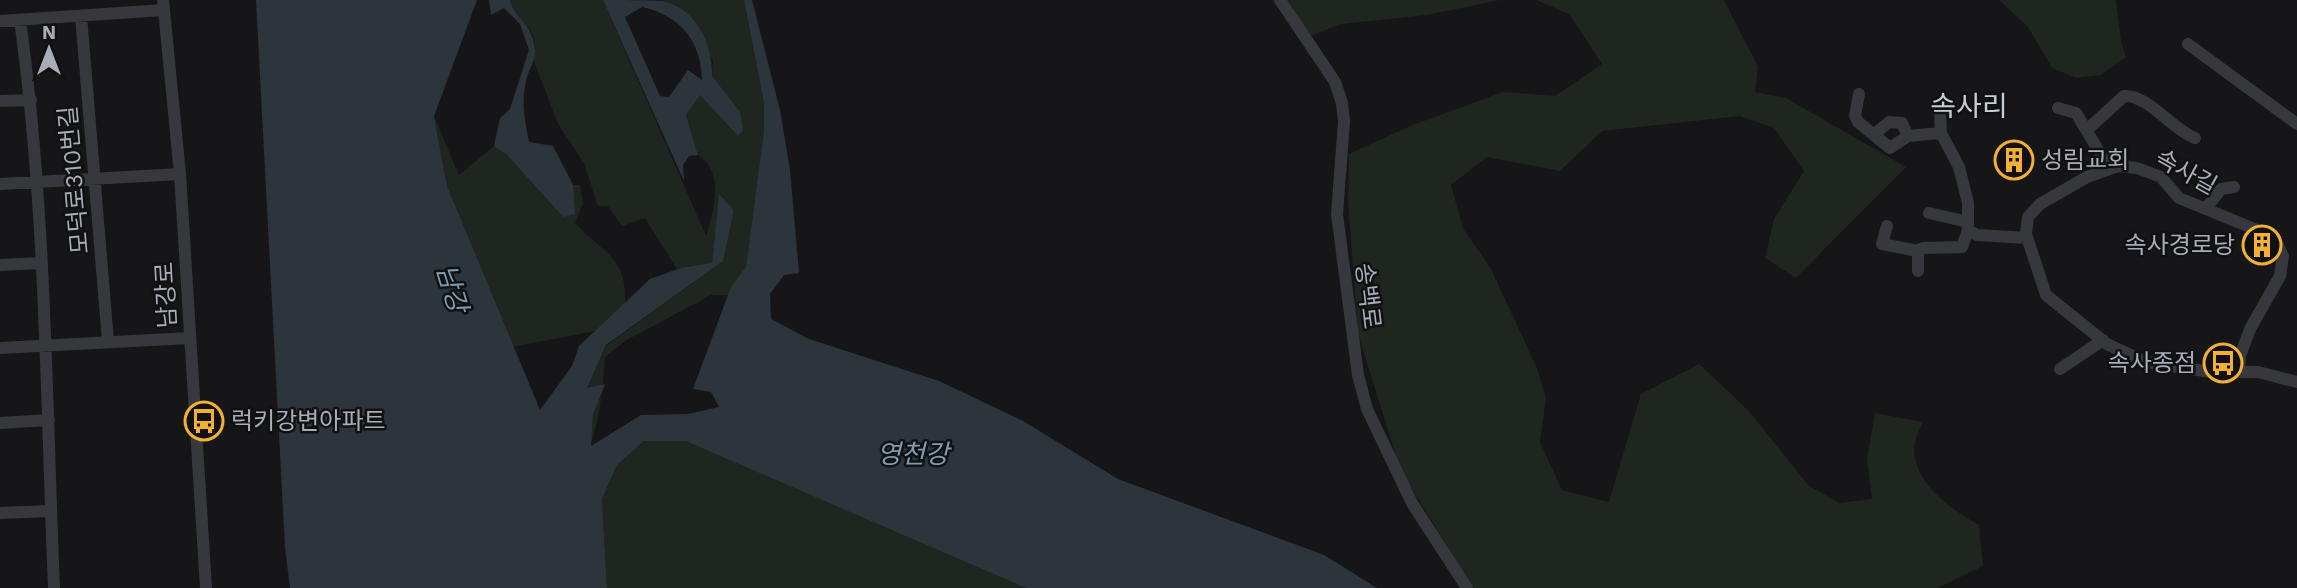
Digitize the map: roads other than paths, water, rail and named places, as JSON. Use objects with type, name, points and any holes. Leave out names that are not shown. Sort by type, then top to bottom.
[{"type":"street","name":"송백로","points":[[1280,0],[1300,35],[1335,82],[1342,103],[1345,122],[1338,214],[1352,338],[1367,409],[1412,503],[1467,588]]},
{"type":"street","points":[[0,21],[81,16],[164,5]]},
{"type":"street","name":"남강로","points":[[164,5],[180,174],[206,588]]},
{"type":"street","name":"모덕로310번길","points":[[81,16],[108,341]]},
{"type":"street","points":[[20,20],[32,100],[46,346],[54,588]]},
{"type":"street","points":[[2188,44],[2297,124]]},
{"type":"street","points":[[1859,94],[1855,116],[1858,122],[1876,133],[1890,148],[1908,136],[1941,133]]},
{"type":"street","points":[[2088,129],[2124,96],[2129,96],[2156,111],[2182,133],[2195,138]]},
{"type":"street","points":[[0,102],[32,100]]},
{"type":"street","points":[[2058,108],[2076,113],[2088,129],[2109,169]]},
{"type":"street","points":[[1887,226],[1882,244],[1917,251],[1923,248],[1962,247],[1968,226],[1968,203],[1959,167],[1941,133],[1940,111]]},
{"type":"street","points":[[1876,133],[1889,122],[1902,123],[1908,136]]},
{"type":"street","name":"속사길","points":[[2027,239],[2028,217],[2040,204],[2087,177],[2109,169],[2137,168],[2161,177],[2179,198],[2207,207],[2274,237],[2283,256],[2280,276],[2250,329],[2240,356],[2239,372]]},
{"type":"street","points":[[0,184],[180,174]]},
{"type":"street","points":[[2207,207],[2221,189],[2234,187]]},
{"type":"street","points":[[1929,213],[1968,226],[1977,235],[2027,239],[2046,295],[2103,340],[2145,362],[2211,372],[2258,372],[2297,382]]},
{"type":"street","points":[[1917,251],[1918,271]]},
{"type":"street","points":[[0,265],[41,263]]},
{"type":"street","points":[[0,348],[190,338]]},
{"type":"street","points":[[2060,369],[2103,340]]},
{"type":"street","points":[[0,423],[49,420]]},
{"type":"street","points":[[0,513],[50,511]]},
{"type":"water","points":[[256,0],[477,0],[434,116],[447,186],[540,410],[572,366],[579,346],[650,279],[681,268],[712,263],[719,194],[734,210],[723,261],[606,345],[587,388],[605,384],[593,415],[591,446],[641,415],[688,414],[719,407],[711,392],[693,389],[731,287],[746,267],[764,130],[764,103],[744,0],[752,0],[780,110],[790,170],[799,273],[784,275],[770,294],[771,319],[809,339],[939,381],[1023,421],[1118,479],[1324,555],[1377,588],[1026,588],[686,441],[644,441],[617,465],[602,499],[607,588],[290,588],[285,547]]},
{"type":"water","points":[[489,0],[510,0],[530,32],[535,53],[526,81],[524,104],[529,142],[553,146],[573,185],[575,214],[563,217],[507,155],[494,146],[500,118],[510,109],[529,50],[520,24],[504,8],[491,15]]},
{"type":"water","points":[[603,0],[663,1],[685,12],[694,20],[706,41],[712,76],[740,112],[743,130],[738,136],[700,95],[686,115],[698,155],[689,156],[683,165],[684,181]],"holes":[[[642,7],[656,11],[686,32],[698,53],[701,66],[702,80],[688,70],[669,97],[660,96],[625,17]]]},
{"type":"place","name":"성림교회","points":[[2014,160]]},
{"type":"place","name":"속사경로당","points":[[2262,245]]},
{"type":"place","name":"속사종점","points":[[2223,363]]},
{"type":"place","name":"럭키강변아파트","points":[[204,421]]},
{"type":"district","name":"속사리","points":[[1969,106]]},
{"type":"water label","name":"남강","points":[[452,288]]},
{"type":"water label","name":"영천강","points":[[913,454]]}]
